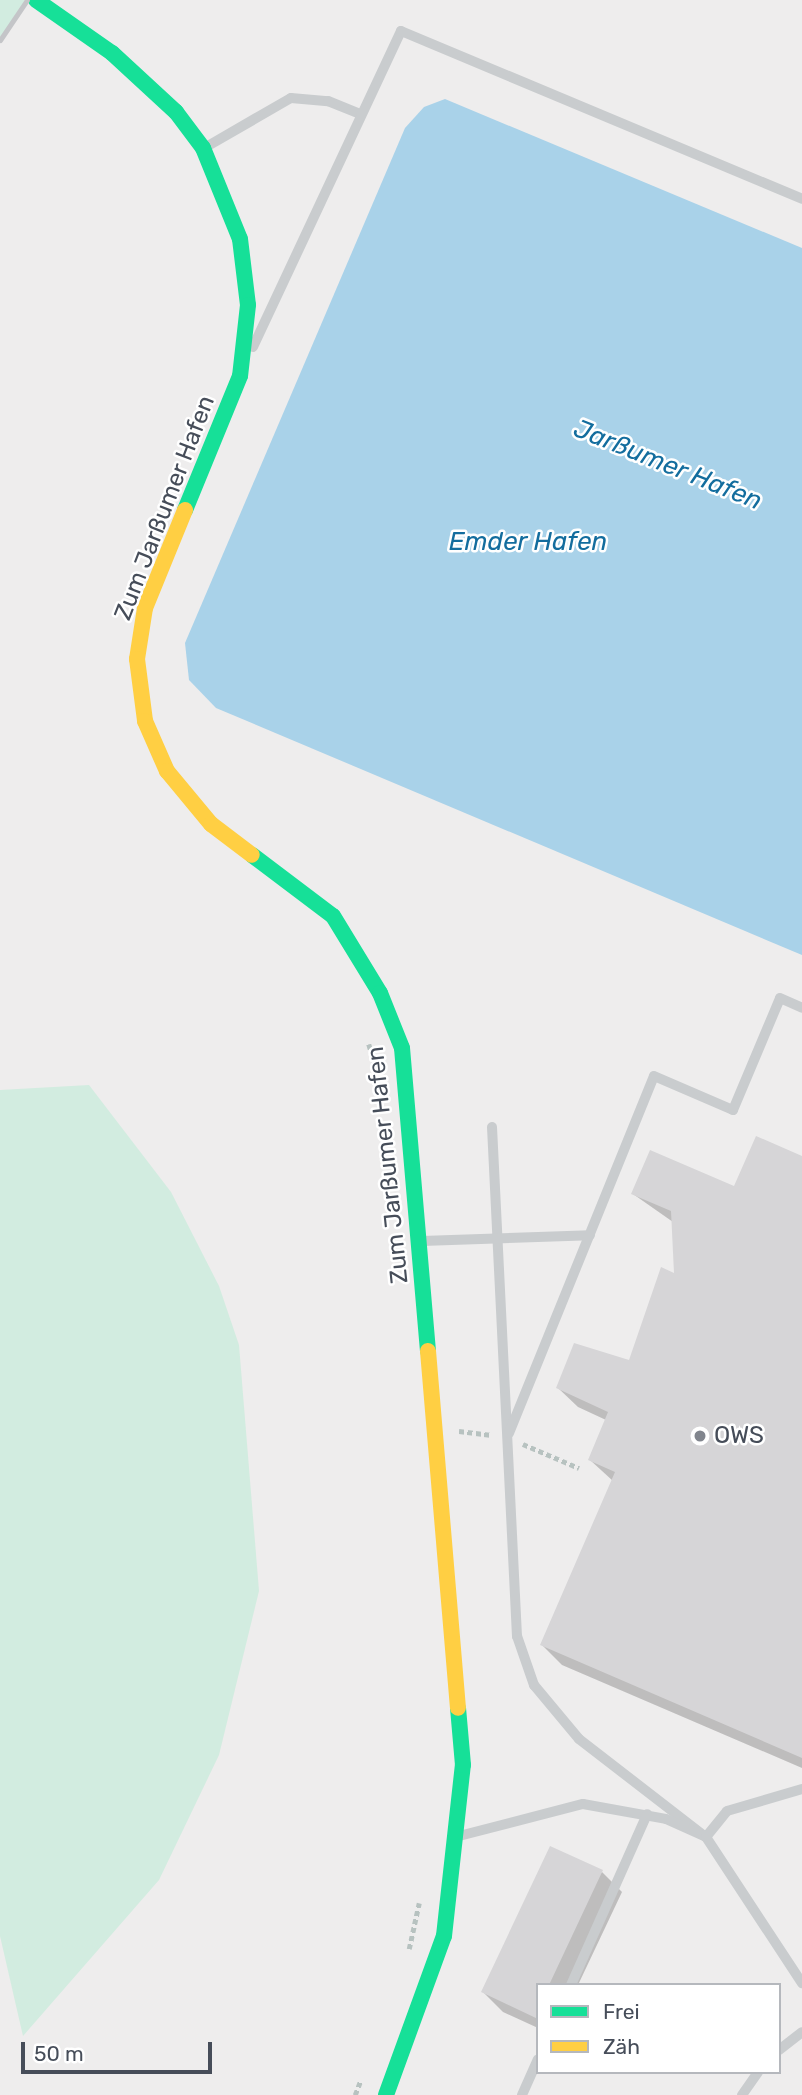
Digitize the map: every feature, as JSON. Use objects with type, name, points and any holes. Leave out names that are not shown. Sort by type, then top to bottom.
[{"type":"street","name":"Zum Jarßumer Hafen","points":[[36,0],[146,82],[204,148],[240,239],[247,305],[240,376],[145,608],[137,659],[141,702],[155,748],[185,795],[211,824],[313,895],[358,951],[380,993],[402,1048],[459,1690],[459,1836],[444,1936],[386,2095]]},
{"type":"lane","points":[[240,376],[401,31],[802,199]]},
{"type":"lane","points":[[204,148],[291,98],[328,101],[360,114]]},
{"type":"lane","points":[[507,1437],[654,1076],[733,1110],[780,998],[802,1008]]},
{"type":"lane","points":[[492,1127],[517,1636],[534,1685],[579,1739],[706,1838],[802,1983]]},
{"type":"lane","points":[[420,1241],[590,1235]]},
{"type":"lane","points":[[706,1838],[727,1811],[802,1788]]},
{"type":"lane","points":[[459,1836],[583,1804],[647,1814],[706,1838]]},
{"type":"lane","points":[[572,1983],[647,1814]]},
{"type":"lane","points":[[781,2048],[802,2032]]},
{"type":"lane","points":[[522,2095],[536,2064]]},
{"type":"lane","points":[[742,2095],[757,2074]]},
{"type":"path","points":[[365,1033],[376,1072]]},
{"type":"path","points":[[408,1952],[422,1887]]},
{"type":"path","points":[[355,2095],[365,2072]]},
{"type":"green space","points":[[0,0],[27,0],[0,40]]},
{"type":"green space","points":[[89,1085],[171,1192],[219,1286],[239,1345],[259,1591],[219,1755],[159,1880],[23,2036],[0,1936],[0,1090]]},
{"type":"water","name":"Emder Hafen","points":[[445,99],[802,248],[802,955],[216,708],[189,680],[185,643],[405,128],[424,107]]},
{"type":"building","name":"OWS","points":[[756,1136],[802,1156],[802,1758],[540,1645],[615,1472],[588,1460],[608,1412],[556,1388],[574,1343],[629,1360],[661,1267],[674,1273],[671,1211],[631,1194],[650,1150],[734,1186]]},
{"type":"building","points":[[550,1846],[603,1870],[550,1983],[536,1983],[536,2018],[481,1992]]},
{"type":"railway","points":[[0,40],[27,0]]},
{"type":"traffic: fast","points":[[36,0],[112,53],[176,112],[203,148],[240,239],[248,305],[240,376],[185,510]]},
{"type":"traffic: fast","points":[[252,855],[333,916],[380,993],[402,1048],[428,1351]]},
{"type":"traffic: fast","points":[[386,2095],[444,1936],[463,1765],[458,1708]]},
{"type":"traffic: slow","points":[[185,510],[145,608],[137,659],[145,721],[167,771],[211,824],[252,855]]},
{"type":"traffic: slow","points":[[428,1351],[458,1708]]},
{"type":"place","name":"OWS","points":[[700,1436]]},
{"type":"water label","name":"Jarßumer Hafen","points":[[668,465]]}]
